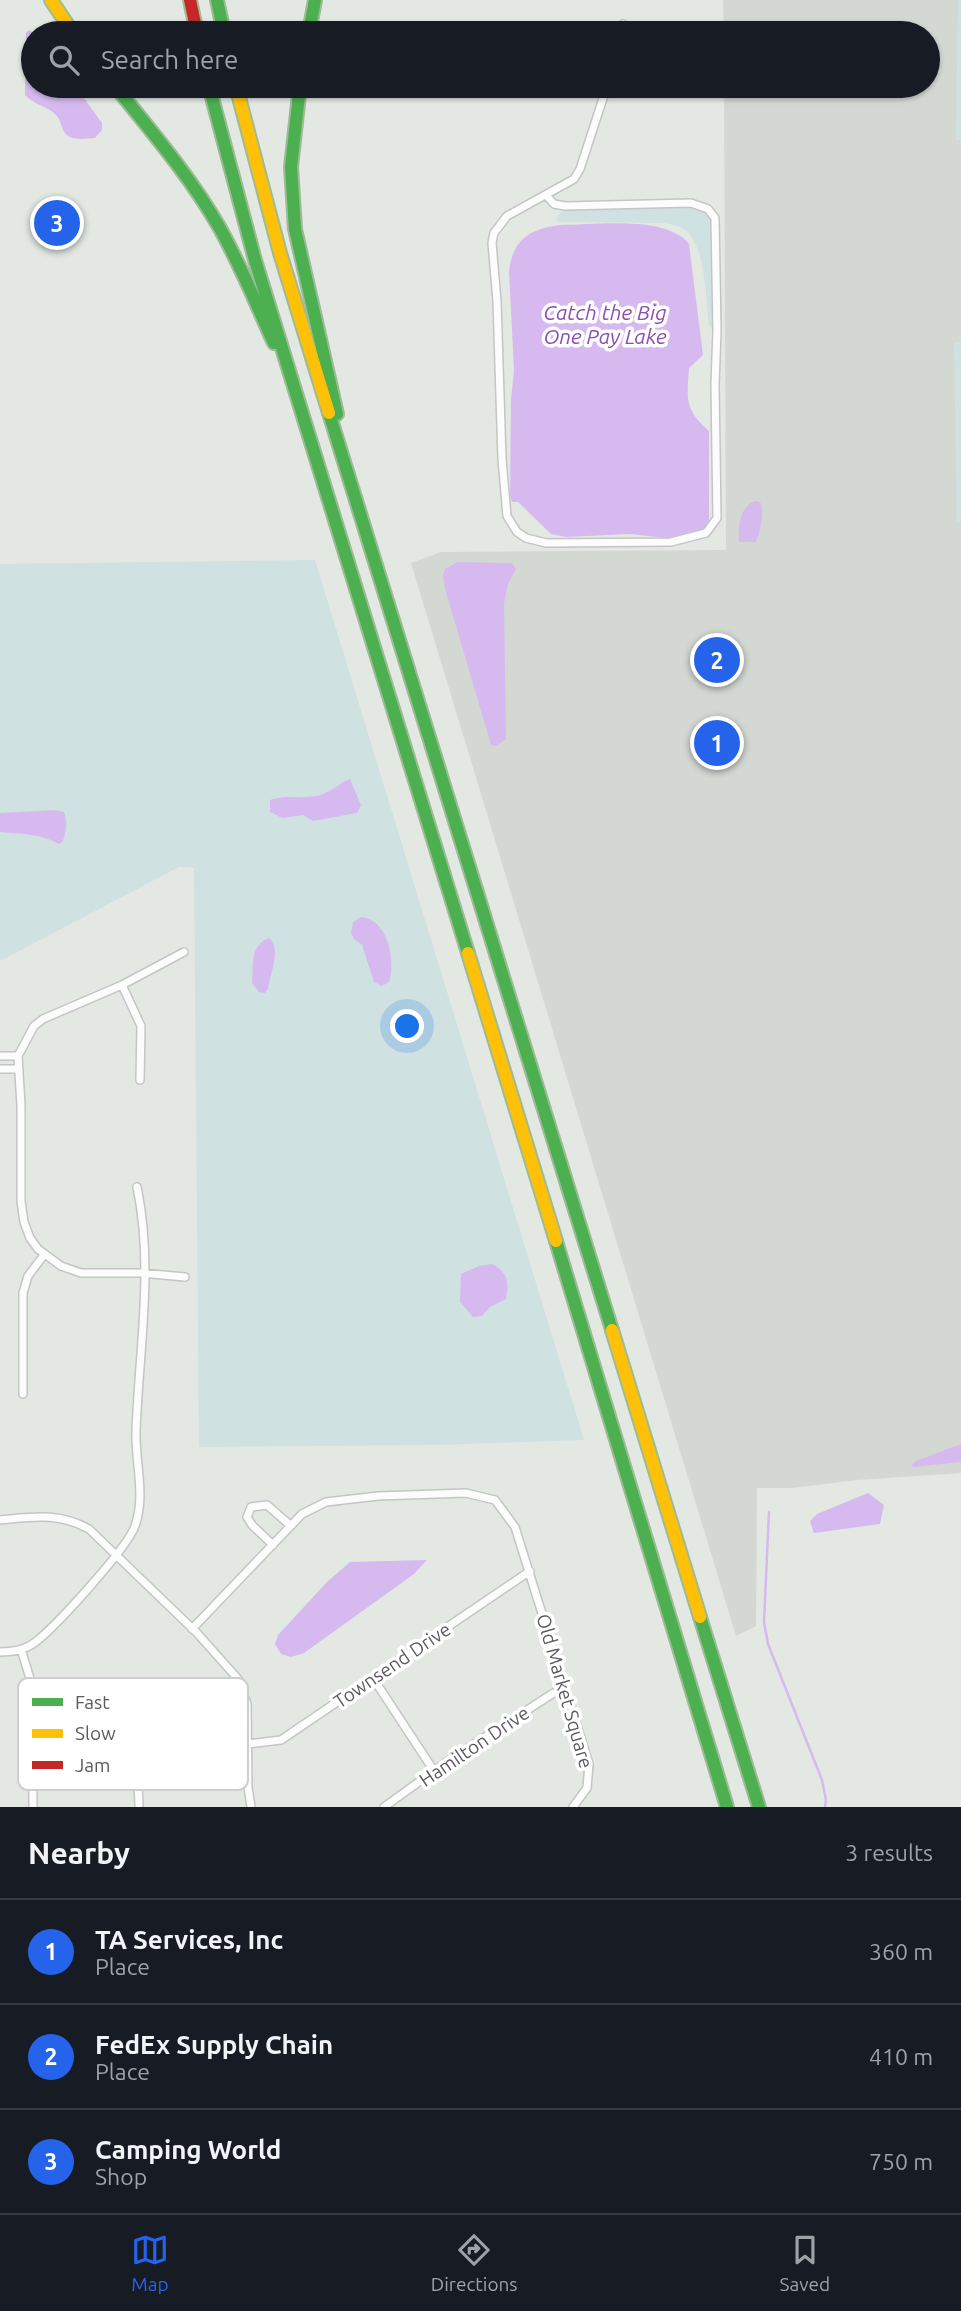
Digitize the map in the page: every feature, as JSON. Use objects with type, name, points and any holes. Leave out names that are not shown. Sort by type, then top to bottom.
[{"type":"highway","points":[[51,0],[65,21]]},
{"type":"highway","points":[[190,0],[194,21]]},
{"type":"highway","points":[[217,0],[221,21]]},
{"type":"highway","points":[[311,21],[315,0]]},
{"type":"highway","points":[[124,98],[190,182],[218,224],[294,387]]},
{"type":"highway","points":[[212,98],[255,260],[633,1491],[727,1807]]},
{"type":"highway","points":[[239,98],[280,253],[362,523],[759,1807]]},
{"type":"highway","points":[[299,98],[291,167],[295,229],[362,523]]},
{"type":"street","points":[[546,195],[554,204],[565,206],[691,203],[708,209],[715,218],[716,518],[706,533],[671,542],[546,543],[526,538],[510,524],[507,516],[492,243],[499,224],[507,216],[574,179],[580,169],[603,98]]},
{"type":"street","points":[[184,952],[122,985],[43,1019],[34,1026],[18,1056],[22,1211],[30,1238],[44,1255],[61,1266],[81,1273],[145,1273],[186,1277]]},
{"type":"street","points":[[122,985],[141,1026],[140,1080]]},
{"type":"street","points":[[0,1056],[18,1056]]},
{"type":"street","points":[[0,1069],[19,1069]]},
{"type":"street","points":[[0,1652],[28,1647],[46,1635],[127,1544],[139,1511],[140,1479],[136,1433],[144,1341],[145,1273],[144,1221],[137,1187]]},
{"type":"street","points":[[23,1394],[23,1293],[28,1276],[44,1255]]},
{"type":"street","name":"Old Market Square","points":[[192,1629],[302,1514],[326,1503],[378,1496],[466,1493],[495,1500],[515,1527],[584,1742],[590,1774],[587,1788],[573,1807]]},
{"type":"street","points":[[273,1545],[252,1525],[247,1513],[251,1507],[267,1505],[291,1526]]},
{"type":"street","points":[[0,1520],[52,1516],[73,1520],[89,1529],[192,1629],[237,1678]]},
{"type":"street","name":"Townsend Drive","points":[[248,1744],[281,1740],[530,1571]]},
{"type":"street","points":[[21,1649],[30,1678]]},
{"type":"street","points":[[373,1678],[434,1771]]},
{"type":"street","name":"Hamilton Drive","points":[[384,1807],[434,1771],[565,1688]]},
{"type":"street","points":[[248,1744],[251,1807]]},
{"type":"shaded area","points":[[723,0],[961,0],[961,1473],[858,1480],[792,1488],[757,1488],[756,1626],[736,1636],[411,563],[441,552],[726,550],[724,98],[940,98],[940,21],[724,21]]},
{"type":"shaded area","points":[[958,0],[961,0],[961,140],[956,140]]},
{"type":"shaded area","points":[[691,208],[709,215],[714,227],[712,328],[709,325],[699,253],[695,242],[684,229],[665,223],[558,222],[556,218],[561,212],[573,209]]},
{"type":"shaded area","points":[[954,342],[961,342],[961,521],[957,521]]},
{"type":"shaded area","points":[[315,560],[584,1440],[437,1445],[199,1447],[194,868],[179,867],[0,961],[0,564]]},
{"type":"water","points":[[28,98],[84,98],[102,123],[102,130],[95,138],[69,137],[54,113]]},
{"type":"water","name":"Catch the Big One Pay Lake","points":[[560,225],[648,225],[678,235],[689,244],[703,355],[689,368],[688,396],[691,410],[709,431],[709,523],[705,529],[667,538],[630,534],[566,537],[551,534],[518,502],[512,502],[511,400],[514,370],[509,271],[519,243],[540,229]]},
{"type":"water","points":[[755,501],[760,502],[762,511],[756,542],[739,542],[739,524],[743,513]]},
{"type":"water","points":[[457,562],[512,563],[516,569],[508,584],[504,603],[506,739],[496,746],[491,745],[445,589],[445,569]]},
{"type":"water","points":[[350,779],[361,805],[357,813],[313,821],[303,815],[282,818],[270,812],[270,800],[320,795]]},
{"type":"water","points":[[55,810],[64,812],[66,820],[63,841],[59,844],[37,836],[0,832],[0,813]]},
{"type":"water","points":[[361,917],[378,925],[388,942],[391,973],[389,982],[382,986],[374,982],[362,945],[351,933],[353,922]]},
{"type":"water","points":[[269,938],[275,948],[275,955],[265,993],[259,992],[252,983],[253,963],[258,946]]},
{"type":"water","points":[[492,1264],[501,1270],[506,1278],[506,1299],[490,1307],[482,1316],[473,1317],[460,1302],[461,1274]]},
{"type":"water","points":[[961,1444],[961,1462],[913,1467],[912,1464],[916,1461]]},
{"type":"water","points":[[868,1493],[884,1505],[880,1524],[814,1533],[810,1521],[817,1514]]},
{"type":"water","points":[[427,1560],[414,1574],[304,1653],[291,1657],[281,1654],[275,1644],[278,1635],[328,1581],[350,1562]]},
{"type":"waterway","points":[[769,1512],[764,1622],[768,1644],[822,1780],[825,1807]]},
{"type":"traffic: fast","points":[[217,0],[221,21]]},
{"type":"traffic: fast","points":[[311,21],[315,0]]},
{"type":"traffic: fast","points":[[125,98],[195,189],[218,225],[274,343]]},
{"type":"traffic: fast","points":[[212,98],[255,260],[468,953]]},
{"type":"traffic: fast","points":[[299,98],[291,167],[295,229],[337,414]]},
{"type":"traffic: fast","points":[[329,413],[612,1330]]},
{"type":"traffic: fast","points":[[556,1241],[727,1807]]},
{"type":"traffic: fast","points":[[700,1617],[759,1807]]},
{"type":"traffic: slow","points":[[51,0],[65,21]]},
{"type":"traffic: slow","points":[[239,98],[280,253],[329,413]]},
{"type":"traffic: slow","points":[[468,953],[556,1241]]},
{"type":"traffic: slow","points":[[612,1330],[700,1617]]},
{"type":"traffic: jam","points":[[190,0],[194,21]]},
{"type":"place","name":"Camping World","points":[[57,223]]},
{"type":"place","name":"FedEx Supply Chain","points":[[717,660]]},
{"type":"place","name":"TA Services, Inc","points":[[717,743]]}]
